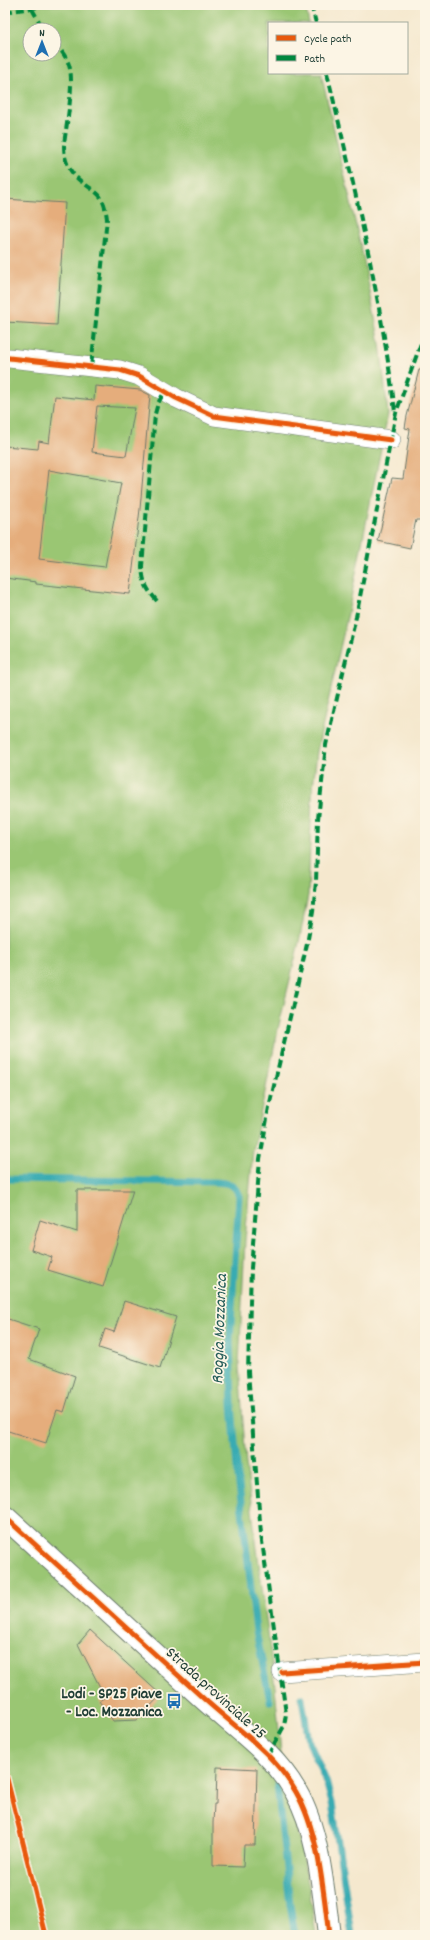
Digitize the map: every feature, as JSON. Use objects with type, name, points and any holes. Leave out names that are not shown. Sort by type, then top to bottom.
[{"type":"street","points":[[9,358],[120,370],[139,376],[156,384],[176,398],[214,416],[391,440]]},
{"type":"street","name":"Strada provinciale 25","points":[[5,1517],[268,1755],[284,1773],[305,1808],[310,1826],[322,1887],[329,1935]]},
{"type":"street","points":[[282,1672],[425,1662]]},
{"type":"green space","points":[[5,5],[305,5],[309,22],[268,22],[268,74],[321,74],[363,256],[380,344],[388,414],[348,613],[317,751],[312,796],[308,895],[253,1150],[245,1241],[239,1365],[246,1464],[275,1687],[281,1753],[309,1887],[316,1935],[5,1935]]},
{"type":"building","points":[[5,199],[65,203],[57,325],[5,322]]},
{"type":"building","points":[[419,370],[425,370],[425,520],[416,520],[410,548],[378,541],[392,478],[403,479],[410,429],[405,428]]},
{"type":"building","points":[[95,386],[140,390],[150,395],[140,509],[130,594],[36,584],[36,582],[5,578],[5,479],[7,463],[5,463],[5,446],[38,449],[39,441],[49,443],[55,396],[94,400]],"holes":[[[97,406],[135,408],[126,456],[92,452]],[[49,470],[121,483],[105,567],[39,559]]]},
{"type":"building","points":[[77,1190],[133,1190],[103,1287],[48,1270],[52,1257],[31,1250],[40,1220],[77,1232]]},
{"type":"building","points":[[124,1301],[176,1317],[160,1368],[99,1348],[105,1329],[114,1332]]},
{"type":"building","points":[[5,1318],[39,1329],[29,1359],[75,1376],[64,1412],[57,1410],[46,1443],[5,1430]]},
{"type":"building","points":[[90,1630],[161,1695],[137,1720],[113,1721],[99,1701],[105,1697],[78,1644]]},
{"type":"building","points":[[217,1767],[257,1769],[255,1845],[244,1845],[243,1867],[213,1866],[213,1823],[214,1804],[216,1804]]},
{"type":"waterway","name":"Roggia Mozzanica","points":[[5,1179],[216,1182],[231,1185],[236,1189],[239,1196],[230,1339],[232,1404],[237,1468],[256,1631],[270,1701]]},
{"type":"waterway","points":[[302,1698],[309,1742],[326,1781],[332,1803],[352,1935]]},
{"type":"waterway","points":[[277,1785],[290,1905],[295,1935]]},
{"type":"marked path","points":[[5,12],[53,5]]},
{"type":"marked path","points":[[311,5],[316,22]]},
{"type":"marked path","points":[[32,9],[39,22]]},
{"type":"marked path","points":[[62,52],[69,65],[71,73],[70,105],[64,145],[65,158],[72,173],[101,197],[107,219],[91,367]]},
{"type":"marked path","points":[[327,74],[366,242],[382,326],[395,412]]},
{"type":"marked path","points":[[268,1755],[284,1726],[286,1714],[261,1534],[248,1372],[251,1268],[260,1159],[269,1107],[307,944],[313,911],[316,882],[318,819],[326,745],[356,617],[396,413],[425,332]]},
{"type":"marked path","points":[[157,601],[146,585],[143,577],[142,566],[155,414],[158,403],[165,391]]},
{"type":"cycle path","points":[[9,358],[120,370],[139,376],[176,398],[214,416],[391,440]]},
{"type":"cycle path","points":[[5,1517],[203,1698],[254,1742],[277,1765],[296,1792],[310,1825],[319,1862],[329,1935]]},
{"type":"cycle path","points":[[282,1672],[425,1662]]},
{"type":"cycle path","points":[[5,1771],[46,1935]]},
{"type":"place","name":"Lodi - SP25 Piave - Loc. Mozzanica","points":[[174,1701]]}]
